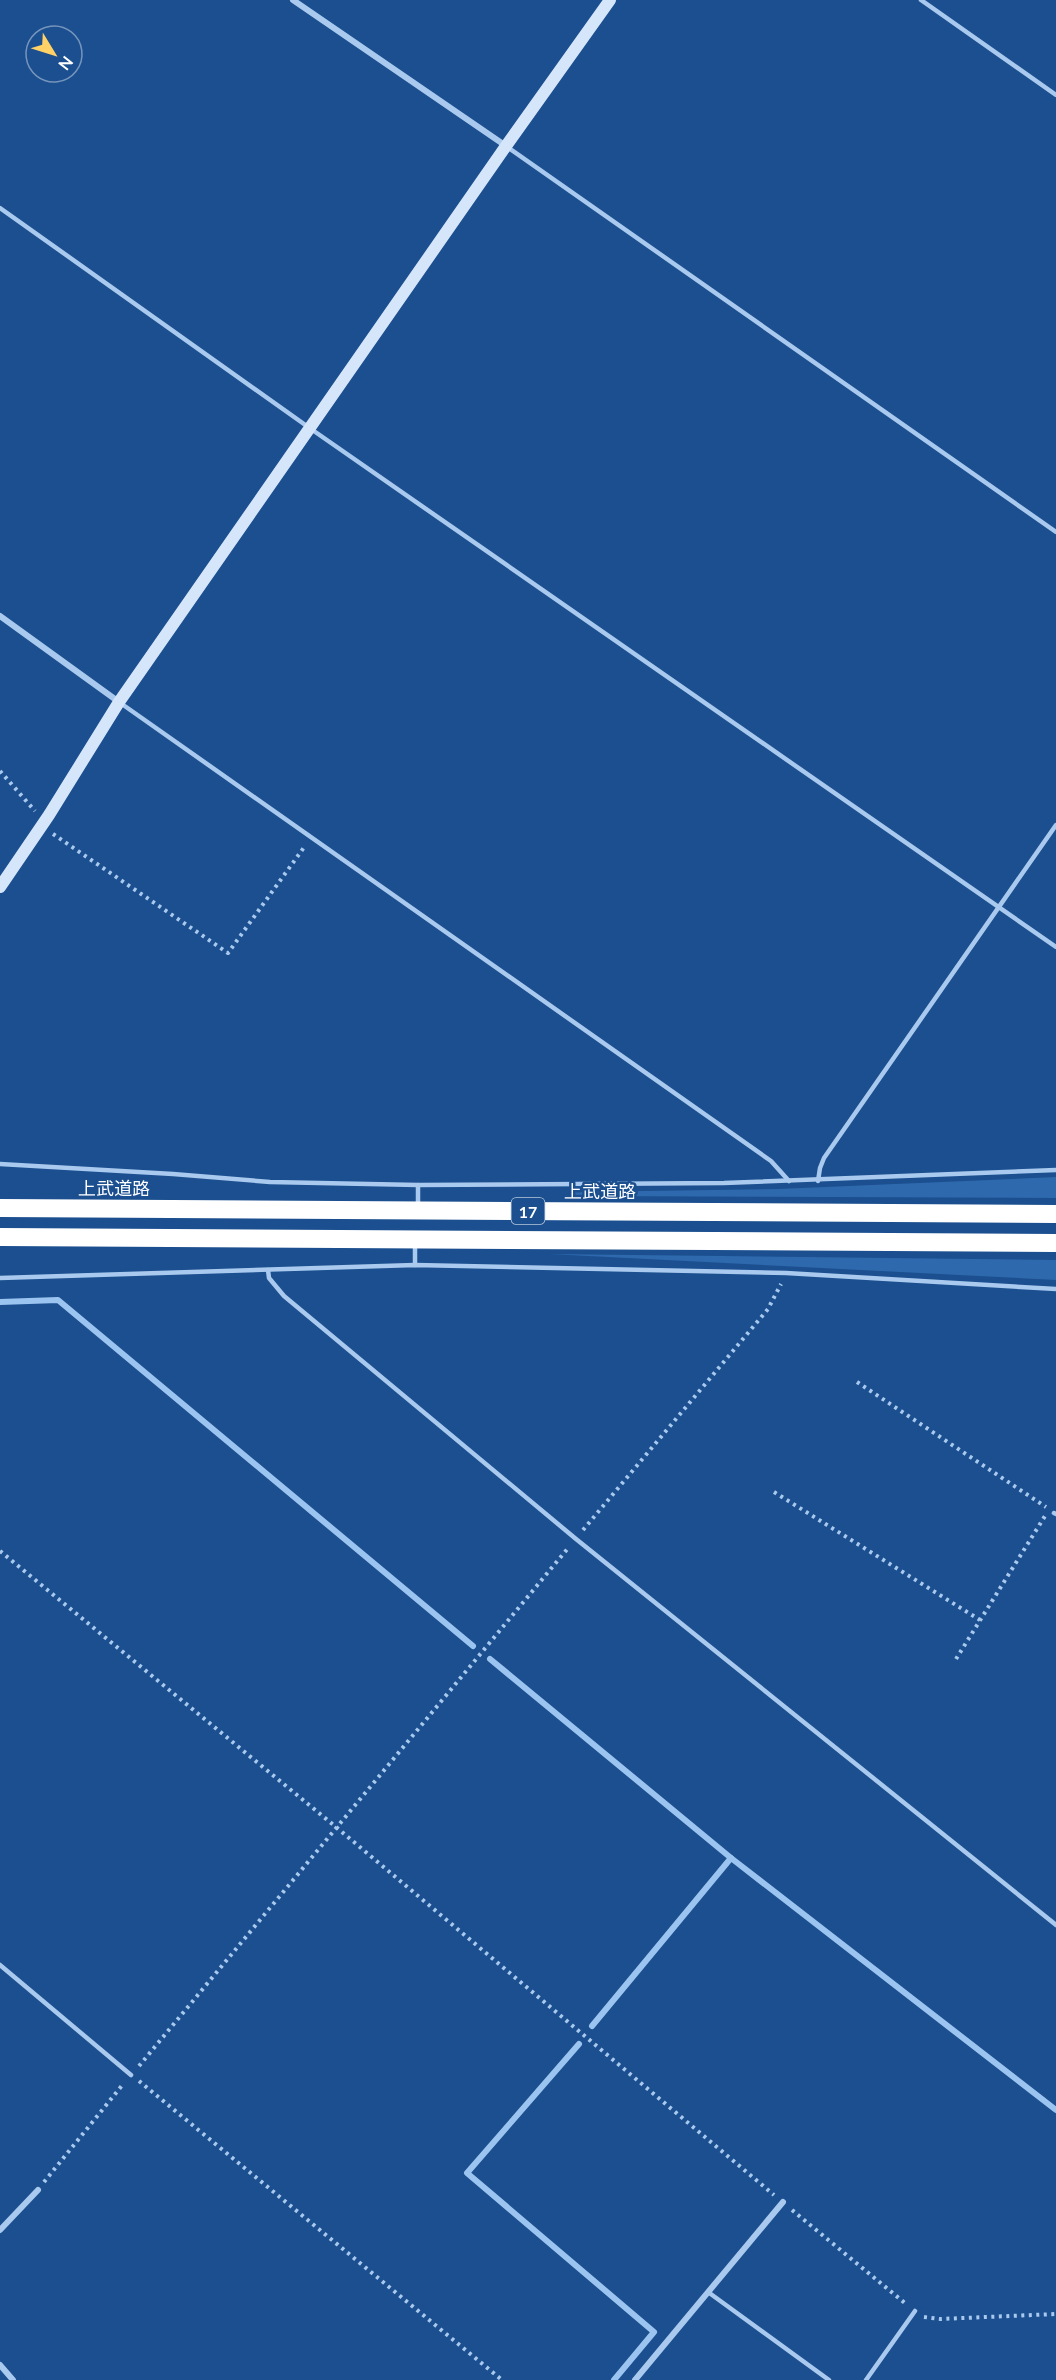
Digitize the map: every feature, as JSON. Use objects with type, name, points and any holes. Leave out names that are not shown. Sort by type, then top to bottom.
[{"type":"highway","name":"上武道路","points":[[0,1208],[1056,1214]]},
{"type":"highway","name":"17","points":[[0,1237],[1056,1243]]},
{"type":"street","points":[[0,886],[43,823],[119,702],[610,0]]},
{"type":"street","points":[[297,1],[506,146]]},
{"type":"street","points":[[0,616],[119,702]]},
{"type":"street","points":[[0,2230],[38,2190]]},
{"type":"street","points":[[635,2380],[783,2202]]},
{"type":"street","points":[[0,2365],[13,2380]]},
{"type":"lane","points":[[921,0],[1056,95]]},
{"type":"lane","points":[[506,146],[1056,532]]},
{"type":"lane","points":[[0,208],[311,429],[1056,946]]},
{"type":"lane","points":[[119,702],[771,1161],[789,1181]]},
{"type":"lane","points":[[818,1180],[824,1158],[1056,825]]},
{"type":"lane","points":[[0,1164],[270,1182],[418,1185],[789,1181],[1056,1170]]},
{"type":"lane","points":[[418,1185],[418,1211]]},
{"type":"lane","points":[[415,1241],[415,1265]]},
{"type":"lane","points":[[0,1278],[415,1265],[786,1273],[1056,1289]]},
{"type":"lane","points":[[267,1270],[269,1278],[284,1296],[576,1539],[1056,1925]]},
{"type":"lane","points":[[0,1965],[131,2075]]},
{"type":"lane","points":[[708,2292],[829,2380]]},
{"type":"lane","points":[[866,2380],[915,2311]]},
{"type":"path","points":[[0,771],[54,835],[228,953],[311,838]]},
{"type":"path","points":[[38,2190],[336,1827],[768,1309],[786,1273]]},
{"type":"path","points":[[857,1382],[1055,1513]]},
{"type":"path","points":[[774,1492],[980,1620]]},
{"type":"path","points":[[956,1659],[1043,1517],[1055,1513]]},
{"type":"path","points":[[0,1551],[336,1827],[915,2311],[922,2316],[940,2319],[1056,2314]]},
{"type":"path","points":[[131,2075],[502,2380]]},
{"type":"shaded area","points":[[1056,1177],[1056,1198],[575,1196],[575,1192],[778,1189]]},
{"type":"shaded area","points":[[549,1254],[1056,1260],[1056,1280]]},
{"type":"waterway","points":[[0,1302],[58,1300],[473,1646]]},
{"type":"waterway","points":[[490,1659],[731,1858],[1056,2110]]},
{"type":"waterway","points":[[592,2026],[731,1858]]},
{"type":"waterway","points":[[579,2044],[467,2173],[654,2332],[614,2380]]}]
